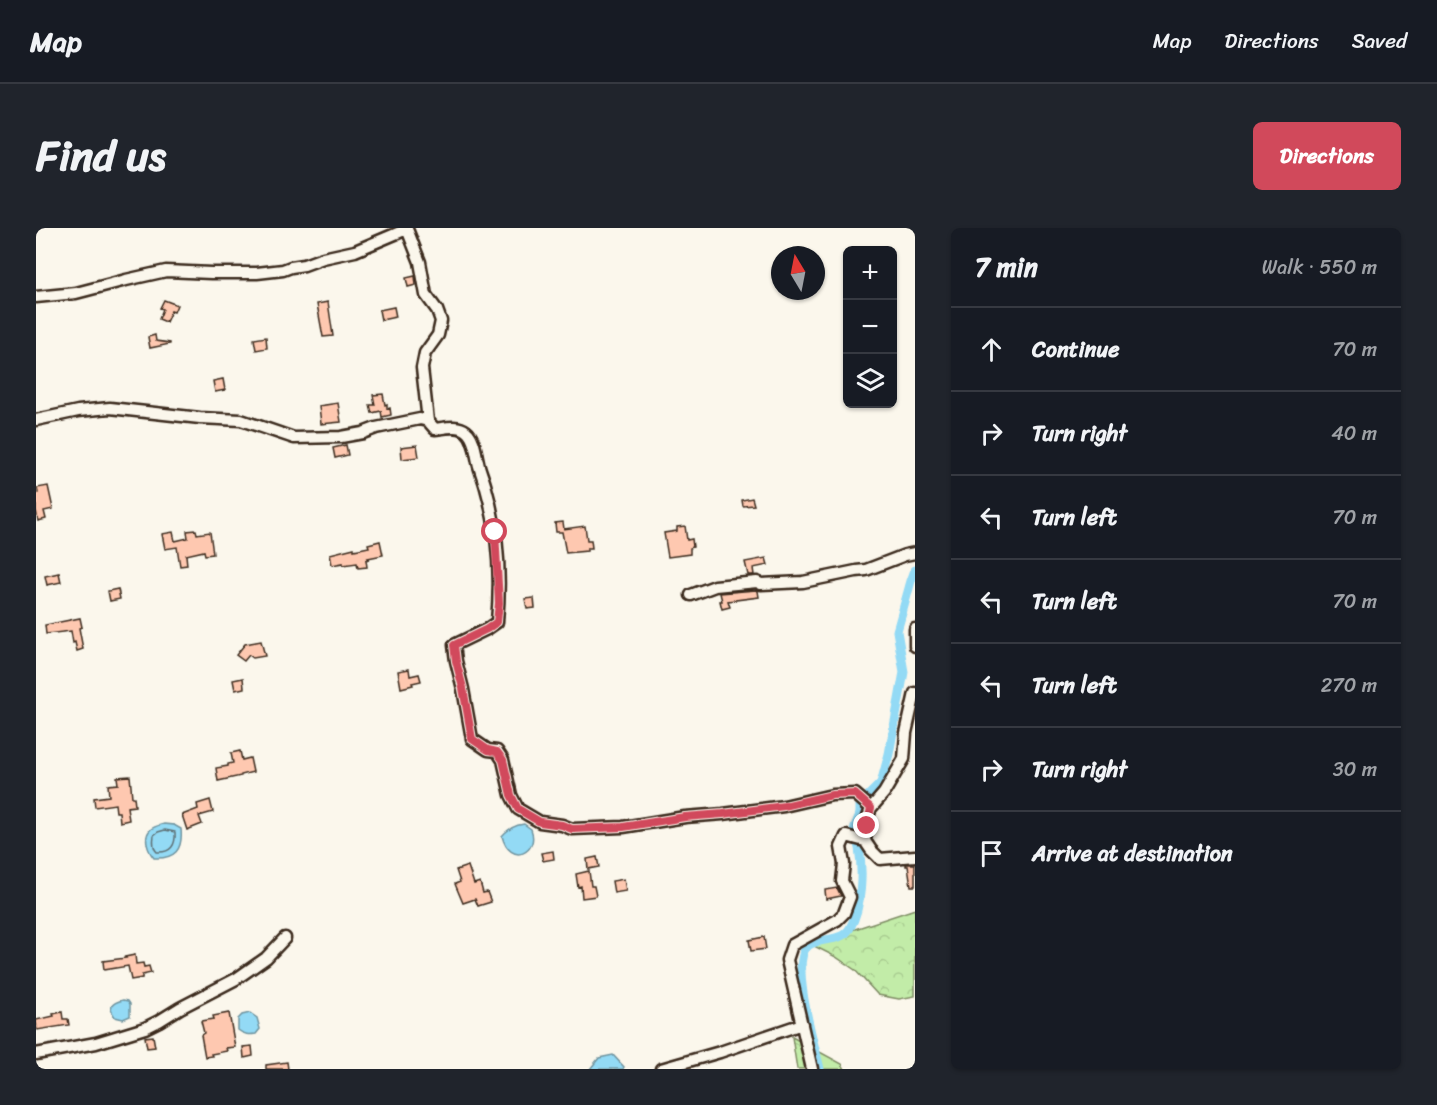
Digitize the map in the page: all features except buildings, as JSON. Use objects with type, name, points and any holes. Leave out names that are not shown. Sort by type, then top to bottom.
[{"type":"street","points":[[36,297],[76,293],[166,271],[257,273],[283,270],[355,251],[407,228],[420,262],[426,295],[437,310],[441,321],[438,335],[425,352],[422,368],[428,421],[435,429],[446,426],[464,429],[471,436],[486,486],[495,532],[499,603],[497,622],[454,645],[456,661],[472,739],[488,750],[497,752],[503,760],[511,795],[518,809],[540,822],[572,829],[623,827],[685,817],[723,814],[784,806],[832,795],[855,794],[871,808]]},
{"type":"street","points":[[36,420],[78,411],[110,408],[241,420],[294,438],[341,436],[420,419],[428,421]]},
{"type":"street","points":[[691,595],[716,586],[757,582],[761,584],[803,582],[866,570],[915,553]]},
{"type":"street","points":[[915,629],[915,646]]},
{"type":"street","points":[[915,693],[906,733],[904,759],[884,793],[871,808],[865,840],[880,860],[915,855]]},
{"type":"street","points":[[812,1069],[787,960],[792,945],[837,920],[844,913],[850,897],[842,881],[844,864],[841,848],[846,836],[865,840]]},
{"type":"street","points":[[36,1054],[96,1043],[144,1028],[236,979],[266,958],[285,938]]},
{"type":"street","points":[[661,1069],[802,1024]]},
{"type":"green space","points":[[915,909],[915,996],[899,999],[878,995],[855,970],[810,944]]},
{"type":"green space","points":[[792,1037],[842,1064],[845,1069],[797,1069]]},
{"type":"water","points":[[164,824],[174,825],[181,829],[181,843],[172,855],[154,858],[148,848],[148,833]]},
{"type":"water","points":[[524,824],[531,829],[533,837],[528,850],[517,854],[506,846],[502,836],[512,828]]},
{"type":"water","points":[[123,1000],[130,1004],[130,1016],[123,1019],[115,1017],[111,1008],[113,1004]]},
{"type":"water","points":[[250,1013],[257,1018],[260,1029],[256,1034],[242,1033],[238,1030],[238,1019]]},
{"type":"water","points":[[613,1055],[624,1067],[623,1069],[590,1069],[599,1058]]},
{"type":"waterway","points":[[820,1069],[802,985],[803,953],[809,945],[846,933],[857,910],[861,867],[854,830],[860,804],[881,783],[889,754],[904,672],[897,631],[915,570]]},
{"type":"route","points":[[495,532],[499,603],[497,622],[454,645],[472,739],[488,750],[497,752],[503,760],[511,795],[518,809],[540,822],[572,829],[623,827],[685,817],[784,806],[832,795],[855,794],[871,808],[867,826]]}]
